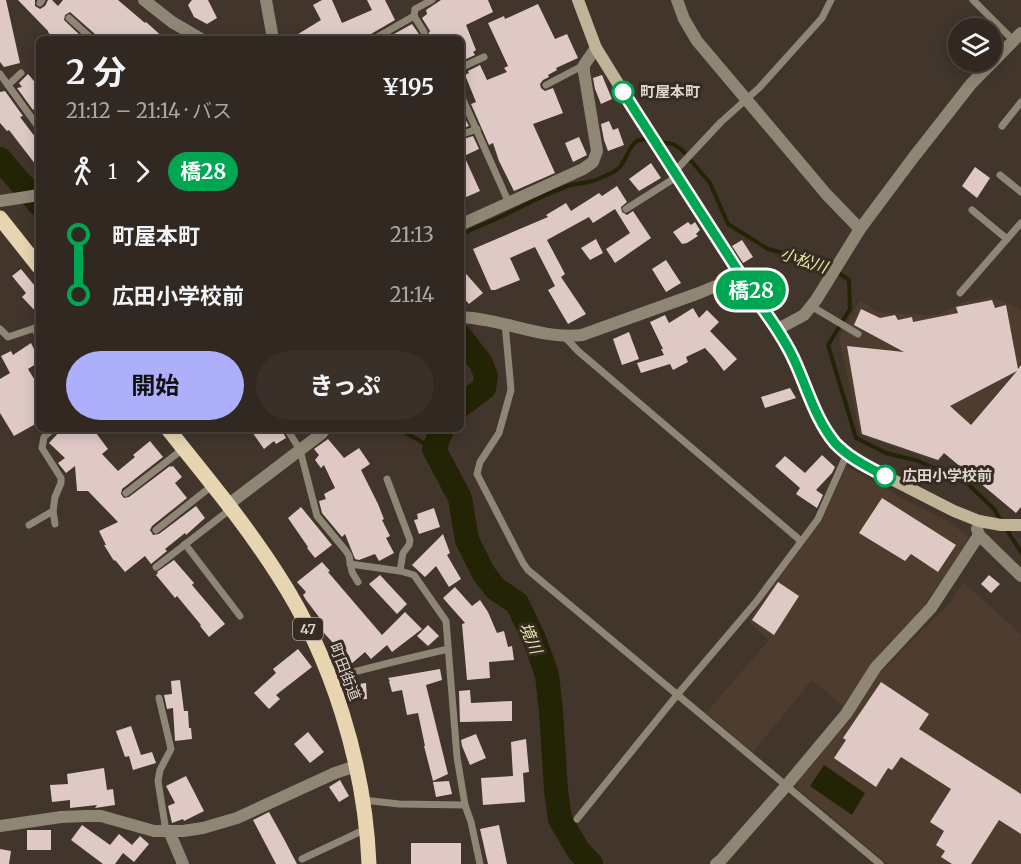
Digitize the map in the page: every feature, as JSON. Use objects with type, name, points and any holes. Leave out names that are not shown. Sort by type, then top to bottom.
[{"type":"main road","points":[[0,218],[36,263]]},
{"type":"main road","name":"町田街道","points":[[170,432],[230,506],[285,586],[307,627],[330,678],[348,735],[362,800],[369,864]]},
{"type":"street","points":[[144,0],[172,22],[196,36]]},
{"type":"street","points":[[266,0],[272,36]]},
{"type":"street","points":[[578,0],[596,48],[644,125],[679,170],[740,274],[777,328],[823,425],[836,443],[858,462],[954,511],[976,520],[1017,526]]},
{"type":"street","points":[[677,0],[684,19],[697,41],[827,195],[860,229]]},
{"type":"street","points":[[777,328],[804,315],[860,229],[913,158],[971,84],[1018,41]]},
{"type":"street","points":[[464,223],[583,169],[595,159],[597,151],[584,65],[596,48]]},
{"type":"street","points":[[0,201],[36,195]]},
{"type":"street","points":[[464,316],[566,337],[582,335],[699,293],[740,274]]},
{"type":"street","points":[[230,506],[323,432]]},
{"type":"street","points":[[976,520],[979,535],[1021,576]]},
{"type":"street","points":[[716,864],[722,860],[846,714],[876,667],[931,608],[979,535]]},
{"type":"street","points":[[0,826],[62,817],[101,816],[154,831],[203,828],[228,821],[335,773],[356,766]]},
{"type":"street","points":[[167,831],[183,864]]},
{"type":"lane","points":[[424,32],[414,16],[415,9],[432,0]]},
{"type":"lane","points":[[626,209],[679,170],[721,122],[759,88],[822,18],[831,0]]},
{"type":"lane","points":[[973,0],[1018,41]]},
{"type":"lane","points":[[379,36],[414,16]]},
{"type":"lane","points":[[69,18],[89,36]]},
{"type":"lane","points":[[464,66],[484,57]]},
{"type":"lane","points":[[546,85],[584,65]]},
{"type":"lane","points":[[8,85],[21,73]]},
{"type":"lane","points":[[0,75],[36,124]]},
{"type":"lane","points":[[464,101],[509,203]]},
{"type":"lane","points":[[1002,126],[1021,102]]},
{"type":"lane","points":[[464,134],[477,129]]},
{"type":"lane","points":[[1000,175],[1021,192]]},
{"type":"lane","points":[[972,210],[1007,239]]},
{"type":"lane","points":[[960,293],[1021,223]]},
{"type":"lane","points":[[811,306],[858,334]]},
{"type":"lane","points":[[505,323],[511,390],[499,433],[480,462],[477,474],[523,563],[528,570],[880,864]]},
{"type":"lane","points":[[0,329],[4,338],[36,326]]},
{"type":"lane","points":[[566,337],[578,351],[801,541]]},
{"type":"lane","points":[[50,432],[44,437],[42,448],[61,478],[53,511],[55,524]]},
{"type":"lane","points":[[289,432],[300,450],[317,516],[346,551],[352,572],[358,582]]},
{"type":"lane","points":[[126,493],[184,449]]},
{"type":"lane","points":[[577,819],[756,602],[818,519],[847,454]]},
{"type":"lane","points":[[387,479],[410,540],[403,554],[400,571]]},
{"type":"lane","points":[[156,530],[213,485]]},
{"type":"lane","points":[[156,567],[230,506]]},
{"type":"lane","points":[[29,525],[53,511]]},
{"type":"lane","points":[[185,544],[240,616]]},
{"type":"lane","points":[[350,564],[414,575],[446,621],[458,757],[465,805],[480,864]]},
{"type":"lane","points":[[330,678],[448,649]]},
{"type":"lane","points":[[159,698],[171,749],[160,770],[158,781],[167,831]]},
{"type":"lane","points":[[362,800],[399,804],[465,805]]},
{"type":"lane","points":[[302,859],[366,830]]},
{"type":"shaded area","points":[[991,297],[1021,310],[1021,364],[939,462],[860,435],[839,338],[860,300],[878,312],[926,315],[939,314],[966,301]]},
{"type":"shaded area","points":[[846,466],[948,521],[969,537],[925,606],[884,648],[843,706],[812,680],[753,752],[706,713],[769,640],[752,625],[750,621],[752,615],[823,519]]},
{"type":"shaded area","points":[[963,582],[1021,634],[1021,864],[888,864],[797,788],[798,781],[849,720],[881,672],[951,602]]},
{"type":"shaded area","points":[[824,765],[865,793],[852,815],[810,786]]},
{"type":"building","points":[[0,0],[6,0],[20,63],[4,67],[0,62]]},
{"type":"building","points":[[18,0],[35,0],[35,6],[40,9],[48,0],[52,0],[58,6],[63,0],[118,0],[162,36],[96,36],[70,12],[65,15],[64,20],[81,36],[51,36]]},
{"type":"building","points":[[192,0],[208,0],[217,18],[207,24],[194,17],[188,5]]},
{"type":"building","points":[[322,0],[332,0],[342,23],[372,10],[367,0],[385,0],[395,20],[370,36],[295,36],[321,20],[313,5]]},
{"type":"building","points":[[441,0],[488,0],[493,12],[466,25],[476,50],[473,52],[475,55],[464,60],[464,36],[427,36],[430,31],[422,18],[427,14],[426,10]]},
{"type":"building","points":[[538,4],[555,39],[567,34],[578,58],[556,68],[557,70],[548,75],[549,77],[540,84],[545,91],[553,88],[563,113],[533,124],[555,173],[514,191],[493,143],[489,145],[471,104],[476,102],[465,75],[480,65],[487,80],[507,72],[504,68],[508,66],[488,23],[504,16],[505,19]]},
{"type":"building","points":[[412,24],[420,36],[390,36]]},
{"type":"building","points":[[28,74],[36,83],[36,108],[33,110],[17,88],[22,87],[19,83]]},
{"type":"building","points":[[602,75],[612,99],[601,104],[593,78]]},
{"type":"building","points":[[5,91],[36,138],[36,165],[9,130],[7,131],[0,123],[0,92]]},
{"type":"building","points":[[464,117],[469,126],[464,128]]},
{"type":"building","points":[[609,121],[613,130],[618,128],[624,145],[608,151],[601,124]]},
{"type":"building","points":[[473,136],[479,149],[466,155],[464,139]]},
{"type":"building","points":[[579,137],[587,155],[573,162],[565,143]]},
{"type":"building","points":[[464,156],[480,191],[464,198]]},
{"type":"building","points":[[651,163],[661,178],[639,191],[629,179]]},
{"type":"building","points":[[975,167],[990,178],[977,198],[962,186]]},
{"type":"building","points":[[617,186],[627,202],[621,207],[622,212],[627,215],[633,211],[651,238],[615,263],[606,249],[630,233],[615,209],[593,223],[589,217],[547,240],[565,274],[561,277],[586,314],[568,324],[548,290],[555,286],[535,247],[510,258],[520,280],[491,290],[473,249],[548,217],[546,215],[566,203],[571,211],[599,193],[602,196]]},
{"type":"building","points":[[688,222],[691,225],[695,222],[700,230],[696,234],[698,236],[682,244],[673,232]]},
{"type":"building","points":[[596,239],[603,253],[590,260],[581,248]]},
{"type":"building","points":[[742,240],[753,257],[743,263],[732,246]]},
{"type":"building","points":[[666,260],[681,283],[666,292],[652,269]]},
{"type":"building","points":[[21,269],[36,287],[36,312],[22,297],[26,293],[12,276]]},
{"type":"building","points":[[464,272],[483,293],[469,304],[464,298]]},
{"type":"building","points":[[992,300],[995,308],[1006,305],[1018,369],[1021,365],[1021,507],[1016,513],[944,453],[938,460],[862,434],[847,346],[904,352],[854,325],[861,309],[880,318],[895,315],[898,320],[912,317],[913,322],[958,313],[956,307]],"holes":[[[1017,371],[971,425],[950,406]]]},
{"type":"building","points":[[693,308],[699,318],[707,310],[719,322],[710,331],[737,359],[724,371],[705,348],[686,357],[688,362],[673,370],[670,364],[641,373],[637,363],[664,355],[650,322],[665,315],[669,323]]},
{"type":"building","points":[[629,332],[639,359],[622,365],[613,339]]},
{"type":"building","points":[[31,343],[36,353],[36,364],[28,369],[36,382],[36,424],[14,436],[0,413],[0,379],[10,373],[1,356],[11,351],[13,355]]},
{"type":"building","points":[[790,388],[796,398],[765,408],[761,397]]},
{"type":"building","points":[[59,432],[95,432],[108,449],[102,454],[118,471],[150,441],[163,457],[122,489],[121,494],[124,498],[129,497],[173,466],[182,477],[175,483],[187,498],[152,526],[150,530],[153,535],[159,534],[196,506],[205,518],[165,549],[167,551],[151,564],[145,556],[125,572],[114,561],[99,531],[118,522],[88,491],[77,491],[75,466],[66,473],[58,463],[65,458],[49,443]]},
{"type":"building","points":[[252,432],[283,432],[286,438],[276,444],[274,441],[264,449]]},
{"type":"building","points":[[328,439],[344,458],[359,448],[370,464],[361,470],[384,519],[382,520],[390,536],[386,538],[394,553],[379,561],[375,554],[359,560],[355,559],[345,534],[342,537],[322,513],[319,501],[326,499],[324,494],[335,488],[324,465],[321,468],[315,460],[319,455],[314,449]]},
{"type":"building","points":[[822,455],[835,467],[816,490],[823,495],[817,508],[796,494],[800,488],[775,466],[785,456],[805,473]]},
{"type":"building","points":[[882,498],[956,545],[938,572],[911,554],[905,561],[859,533]]},
{"type":"building","points":[[301,507],[332,545],[315,558],[288,518]]},
{"type":"building","points":[[434,508],[440,527],[419,534],[414,520],[418,519],[417,514]]},
{"type":"building","points":[[443,534],[450,553],[447,555],[461,579],[449,587],[436,566],[425,577],[412,565]]},
{"type":"building","points":[[174,560],[225,624],[209,637],[177,596],[175,598],[156,575]]},
{"type":"building","points":[[322,562],[382,635],[405,612],[422,629],[392,652],[387,645],[371,659],[365,652],[350,665],[331,645],[333,643],[319,623],[322,621],[303,595],[306,592],[297,582]]},
{"type":"building","points":[[380,575],[407,604],[397,614],[369,584]]},
{"type":"building","points":[[989,575],[1000,584],[991,593],[981,584]]},
{"type":"building","points":[[778,582],[799,596],[774,635],[752,620]]},
{"type":"building","points":[[455,587],[472,606],[480,600],[497,633],[504,631],[508,647],[512,646],[514,660],[489,662],[490,678],[467,680],[462,624],[465,623],[443,598]]},
{"type":"building","points":[[428,625],[439,636],[428,646],[417,636]]},
{"type":"building","points":[[298,649],[312,667],[276,695],[280,699],[269,709],[254,693],[276,673],[273,669]]},
{"type":"building","points":[[440,669],[442,680],[426,685],[448,774],[433,781],[418,713],[407,715],[402,690],[392,692],[388,678]]},
{"type":"building","points":[[180,680],[184,711],[188,711],[192,739],[175,741],[173,708],[167,709],[164,695],[172,694],[171,681]]},
{"type":"building","points":[[881,682],[929,714],[919,729],[1021,794],[1021,834],[999,820],[971,864],[952,864],[941,857],[945,851],[936,845],[944,831],[930,822],[951,789],[901,757],[892,770],[888,768],[876,787],[834,758],[846,740],[843,738]]},
{"type":"building","points":[[366,683],[367,699],[352,700],[351,685]]},
{"type":"building","points":[[470,690],[471,703],[512,701],[512,721],[460,722],[459,691]]},
{"type":"building","points":[[131,726],[141,755],[152,752],[156,763],[133,770],[129,756],[125,757],[116,731]]},
{"type":"building","points":[[308,732],[324,752],[310,763],[294,744]]},
{"type":"building","points":[[476,734],[486,758],[470,765],[461,740]]},
{"type":"building","points":[[526,739],[529,772],[523,773],[525,802],[483,805],[481,778],[513,776],[511,742]]},
{"type":"building","points":[[104,768],[107,790],[113,789],[115,805],[70,808],[70,800],[52,802],[50,785],[68,784],[67,774]]},
{"type":"building","points":[[186,776],[204,811],[184,821],[183,819],[172,823],[168,806],[175,803],[166,786]]},
{"type":"building","points":[[340,780],[349,796],[339,802],[329,787]]},
{"type":"building","points":[[449,781],[452,794],[436,797],[433,782]]},
{"type":"building","points":[[269,812],[297,864],[276,864],[253,820]]},
{"type":"building","points":[[82,825],[110,845],[119,834],[132,845],[140,836],[149,844],[134,862],[123,853],[115,864],[103,864],[71,840]]},
{"type":"building","points":[[499,825],[507,864],[488,864],[480,829]]},
{"type":"building","points":[[27,830],[51,830],[51,850],[27,850]]},
{"type":"building","points":[[411,843],[461,843],[461,864],[411,864]]},
{"type":"building","points":[[0,849],[11,851],[9,864],[0,864]]},
{"type":"waterway","name":"小松川","points":[[464,234],[552,192],[612,173],[623,163],[634,143],[643,139],[650,140]]},
{"type":"waterway","name":"小松川","points":[[660,142],[673,144],[682,150],[710,183],[728,224],[768,249],[826,264],[849,280],[850,309],[828,345],[856,438],[886,453],[918,461],[967,483],[994,509],[1001,521]]},
{"type":"waterway","name":"境川","points":[[0,159],[36,201]]},
{"type":"waterway","name":"境川","points":[[464,341],[481,363],[486,376],[484,388],[464,403]]},
{"type":"waterway","points":[[404,432],[434,449]]},
{"type":"waterway","name":"境川","points":[[441,432],[434,449],[460,498],[467,540],[484,574],[496,589],[517,603],[535,641],[547,675],[560,819],[578,850],[591,864]]},
{"type":"waterway","name":"小松川","points":[[1005,527],[1021,552]]},
{"type":"bus line","name":"橋28","points":[[623,92],[777,328],[823,425],[847,454],[885,476]]},
{"type":"place","name":"町屋本町","points":[[623,92]]},
{"type":"place","name":"広田小学校前","points":[[885,476]]}]
